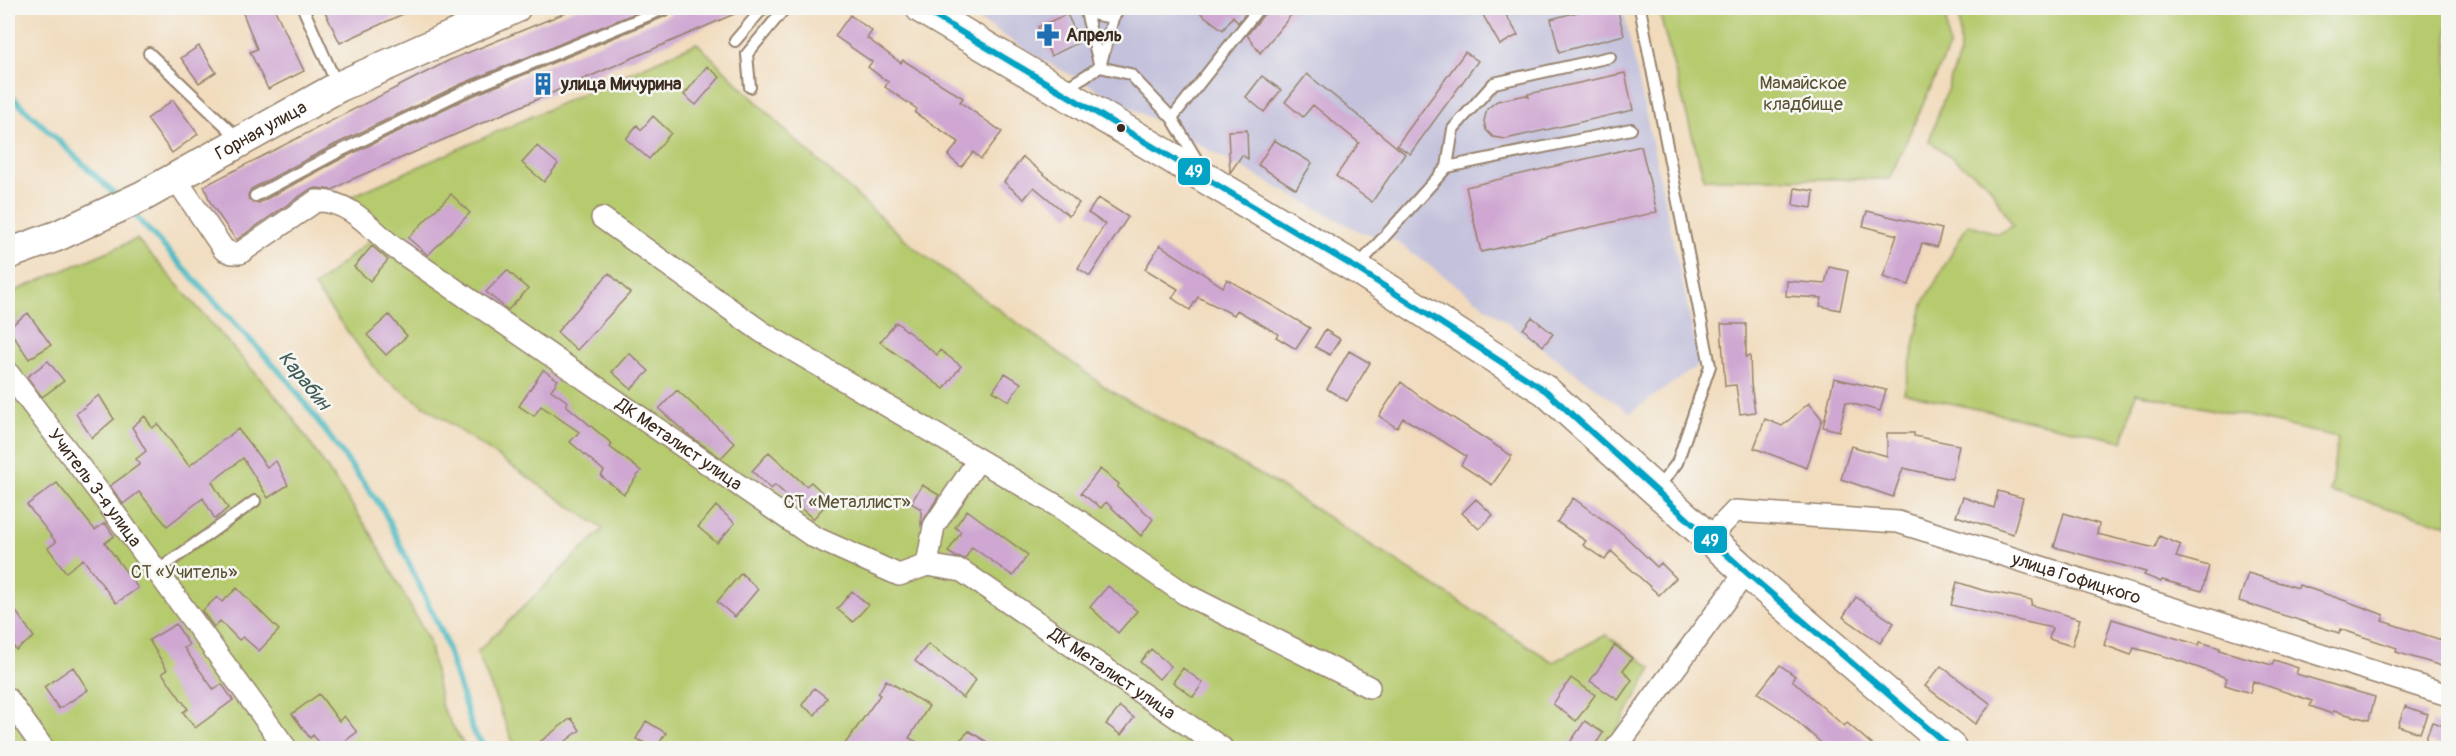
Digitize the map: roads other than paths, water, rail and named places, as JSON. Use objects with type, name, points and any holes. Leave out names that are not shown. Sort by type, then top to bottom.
[{"type":"street","name":"Горная улица","points":[[8,254],[57,236],[143,196],[338,87],[515,8]]},
{"type":"street","points":[[921,8],[1356,268],[1546,391],[1657,489],[1746,572],[1951,748]]},
{"type":"street","name":"ДК Металист улица","points":[[176,179],[224,250],[232,253],[240,253],[316,201],[328,200],[341,205],[392,246],[814,537],[899,575],[927,565],[962,571],[1222,748]]},
{"type":"street","points":[[602,218],[762,332],[1059,507],[1185,594],[1369,687]]},
{"type":"street","name":"Учитель 3-я улица","points":[[8,373],[102,496],[286,748]]},
{"type":"street","points":[[927,565],[934,526],[978,460]]},
{"type":"street","name":"улица Гофицкого","points":[[1710,538],[1735,511],[1898,522],[2448,695]]},
{"type":"street","points":[[1616,748],[1746,572]]},
{"type":"street","points":[[8,699],[43,748]]},
{"type":"lane","points":[[303,8],[338,87]]},
{"type":"lane","points":[[255,196],[336,153],[462,92],[666,8]]},
{"type":"lane","points":[[735,41],[763,8]]},
{"type":"lane","points":[[750,87],[747,54],[785,8]]},
{"type":"lane","points":[[1054,86],[1072,84],[1100,67],[1113,18],[1120,8]]},
{"type":"lane","points":[[1172,118],[1259,8]]},
{"type":"lane","points":[[1640,8],[1710,366],[1677,463],[1657,489]]},
{"type":"lane","points":[[1086,10],[1100,67]]},
{"type":"lane","points":[[1086,10],[1113,18]]},
{"type":"lane","points":[[149,53],[241,141]]},
{"type":"lane","points":[[1356,268],[1447,167],[1453,129],[1494,83],[1610,57]]},
{"type":"lane","points":[[1100,67],[1130,74],[1172,118],[1209,181]]},
{"type":"lane","points":[[1447,167],[1631,129]]},
{"type":"lane","points":[[157,572],[255,501]]},
{"type":"waterway","name":"Карабин","points":[[8,93],[118,197]]},
{"type":"waterway","name":"Карабин","points":[[131,211],[290,383],[383,509],[444,637],[474,734],[486,748]]},
{"type":"place","name":"Апрель","points":[[1048,35]]},
{"type":"place","name":"улица Мичурина","points":[[543,84]]},
{"type":"park label","name":"Мамайское кладбище","points":[[1803,94]]},
{"type":"park label","name":"СТ «Металлист»","points":[[847,502]]},
{"type":"park label","name":"СТ «Учитель»","points":[[184,572]]}]
